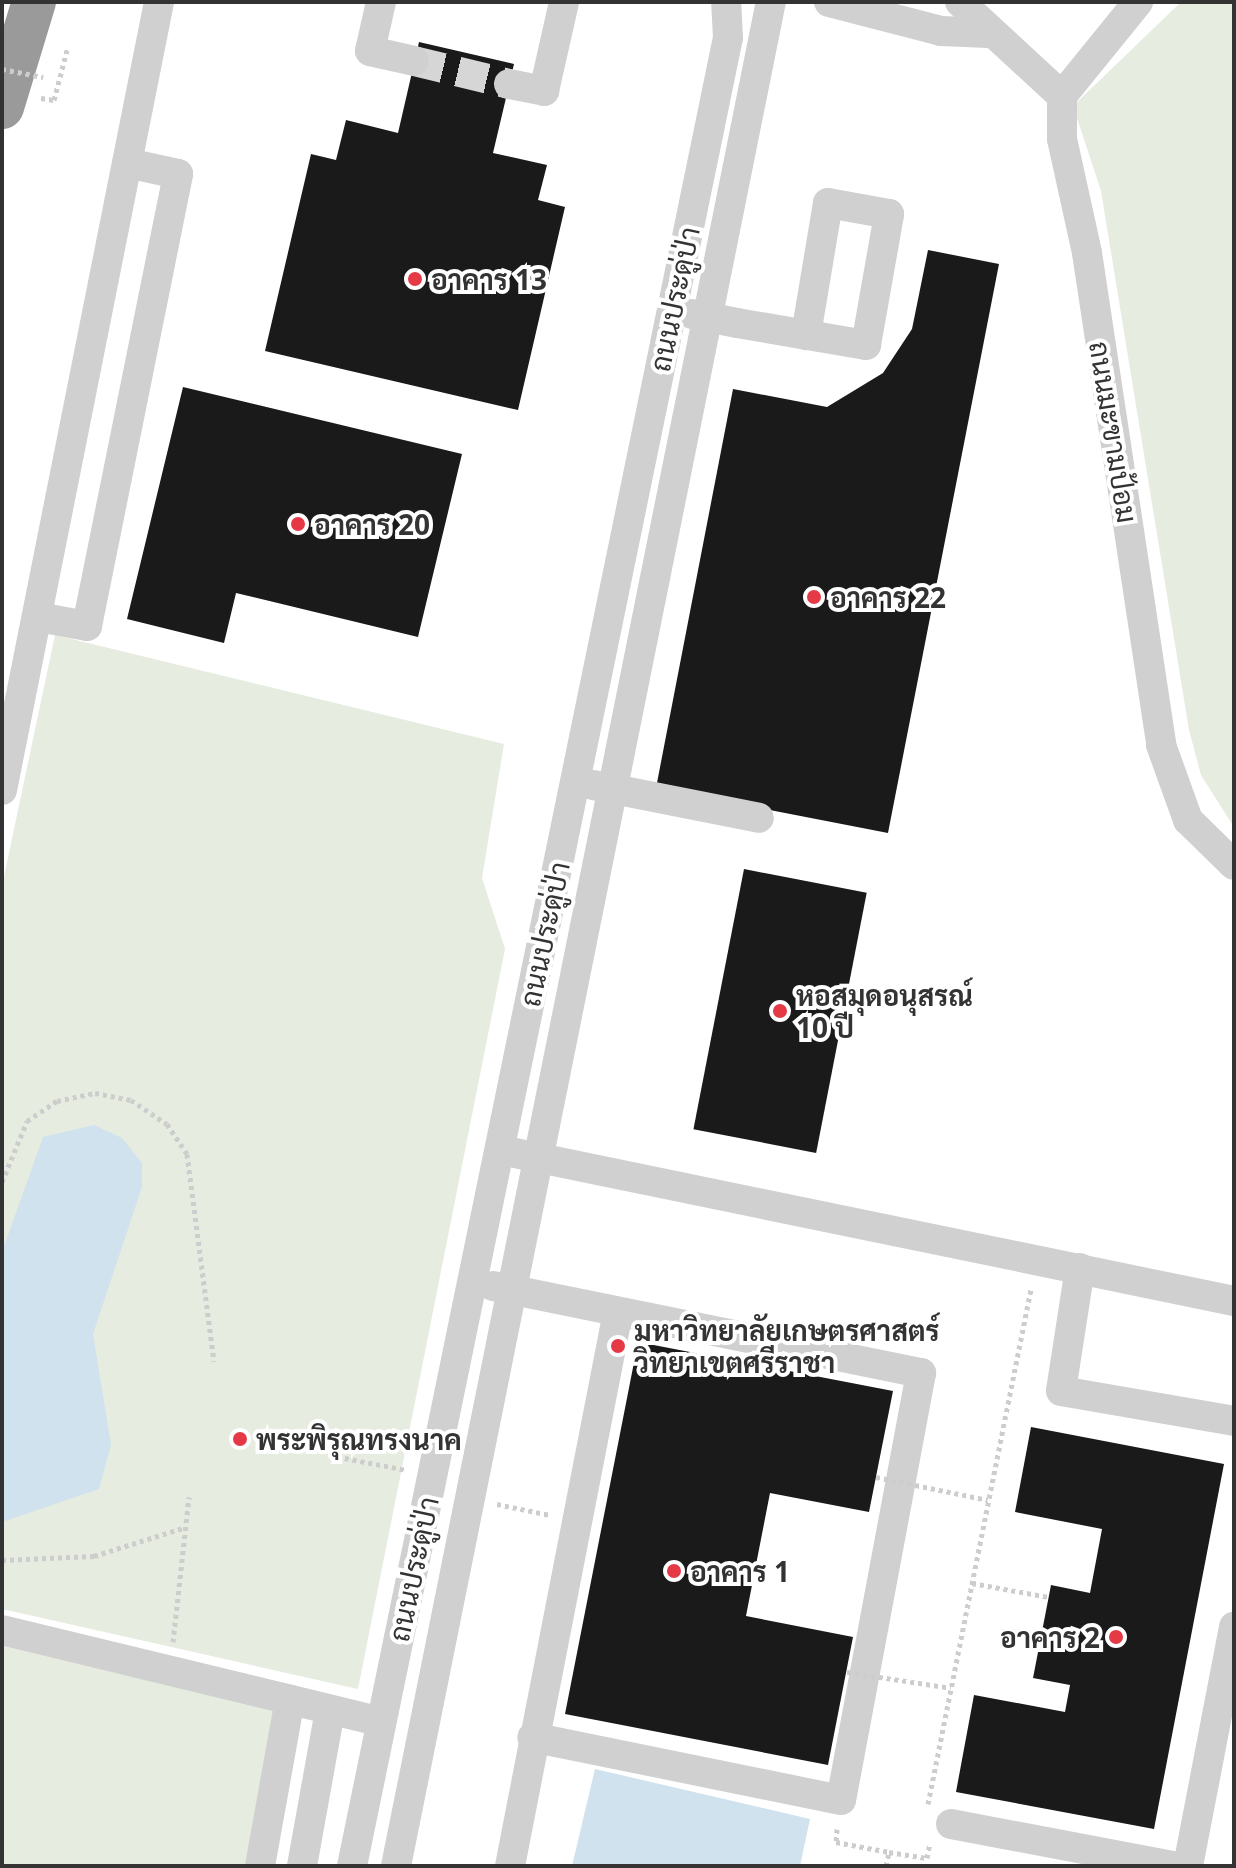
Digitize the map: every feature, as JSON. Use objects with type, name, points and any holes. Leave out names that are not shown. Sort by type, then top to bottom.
[{"type":"highway","points":[[2,107],[34,2]]},
{"type":"street","points":[[2,790],[159,2]]},
{"type":"street","points":[[381,2],[370,51],[414,61]]},
{"type":"street","points":[[509,84],[544,91],[564,2]]},
{"type":"street","name":"ถนนประดู่ป่า","points":[[352,1866],[728,38],[726,2]]},
{"type":"street","name":"ถนนประดู่ป่า","points":[[396,1866],[535,1157],[710,319],[771,2]]},
{"type":"street","points":[[829,2],[941,31],[988,33]]},
{"type":"street","points":[[960,2],[988,33],[1062,96],[1138,2]]},
{"type":"street","name":"ถนนมะขามป้อม","points":[[1062,96],[1062,139],[1087,253],[1161,745],[1188,820],[1234,865]]},
{"type":"street","points":[[38,617],[87,626],[178,174],[127,163]]},
{"type":"street","points":[[672,310],[710,319],[806,335],[866,345],[889,214],[828,203],[806,335]]},
{"type":"street","points":[[576,780],[610,790],[759,818]]},
{"type":"street","points":[[500,1150],[1234,1301]]},
{"type":"street","points":[[1080,1268],[1061,1391],[1234,1421]]},
{"type":"street","points":[[473,1282],[921,1373],[841,1800],[532,1737]]},
{"type":"street","points":[[510,1866],[532,1737],[618,1312]]},
{"type":"street","points":[[1188,1866],[1234,1626]]},
{"type":"street","points":[[2,1630],[381,1722]]},
{"type":"street","points":[[260,1866],[290,1700]]},
{"type":"street","points":[[302,1866],[330,1710]]},
{"type":"street","points":[[939,1817],[1174,1866]]},
{"type":"path","points":[[57,80],[67,50]]},
{"type":"path","points":[[2,69],[43,77]]},
{"type":"path","points":[[2,1182],[27,1121],[57,1101],[95,1093],[131,1100],[167,1124],[187,1154],[214,1361]]},
{"type":"path","points":[[939,1817],[951,1688],[1031,1288]]},
{"type":"path","points":[[876,1477],[988,1500]]},
{"type":"path","points":[[170,1671],[189,1497]]},
{"type":"path","points":[[2,1560],[94,1556],[186,1527]]},
{"type":"path","points":[[972,1583],[1048,1597]]},
{"type":"path","points":[[847,1672],[951,1688]]},
{"type":"path","points":[[841,1800],[836,1842],[927,1858]]},
{"type":"path","points":[[886,1866],[889,1852]]},
{"type":"shaded area","points":[[1181,2],[1234,2],[1234,827],[1201,775],[1189,730],[1101,191],[1073,106]]},
{"type":"shaded area","points":[[55,635],[504,744],[482,878],[505,949],[358,1689],[2,1609],[2,886]]},
{"type":"shaded area","points":[[2,1641],[275,1706],[246,1866],[2,1866]]},
{"type":"water","points":[[94,1125],[122,1138],[142,1163],[142,1187],[93,1334],[111,1445],[99,1489],[2,1522],[2,1252],[43,1137]]},
{"type":"water","points":[[595,1769],[810,1819],[800,1866],[572,1866]]},
{"type":"building","name":"อาคาร 13","points":[[419,42],[514,64],[493,153],[547,165],[538,200],[565,207],[518,410],[265,351],[311,154],[336,160],[346,120],[398,133]]},
{"type":"building","name":"อาคาร 22","points":[[928,250],[999,264],[888,833],[656,788],[733,389],[827,407],[883,373],[912,329]]},
{"type":"building","name":"อาคาร 20","points":[[183,387],[462,454],[418,637],[236,593],[224,643],[127,619]]},
{"type":"building","name":"หอสมุดอนุสรณ์ 10 ปี","points":[[744,869],[867,893],[816,1153],[693,1129]]},
{"type":"building","name":"อาคาร 1","points":[[638,1342],[893,1391],[869,1512],[770,1493],[746,1616],[853,1637],[828,1765],[565,1714]]},
{"type":"building","name":"อาคาร 2","points":[[1031,1427],[1224,1464],[1154,1829],[956,1792],[974,1695],[1065,1712],[1070,1685],[1033,1678],[1051,1585],[1090,1593],[1102,1529],[1015,1512]]},
{"type":"tunnel","points":[[414,61],[509,84]]},
{"type":"place","name":"อาคาร 13","points":[[415,279]]},
{"type":"place","name":"อาคาร 20","points":[[298,524]]},
{"type":"place","name":"อาคาร 22","points":[[814,597]]},
{"type":"place","name":"หอสมุดอนุสรณ์ 10 ปี","points":[[780,1011]]},
{"type":"place","name":"มหาวิทยาลัยเกษตรศาสตร์ วิทยาเขตศรีราชา","points":[[618,1346]]},
{"type":"place","name":"พระพิรุณทรงนาค","points":[[240,1439]]},
{"type":"place","name":"อาคาร 1","points":[[674,1571]]},
{"type":"place","name":"อาคาร 2","points":[[1116,1637]]}]
